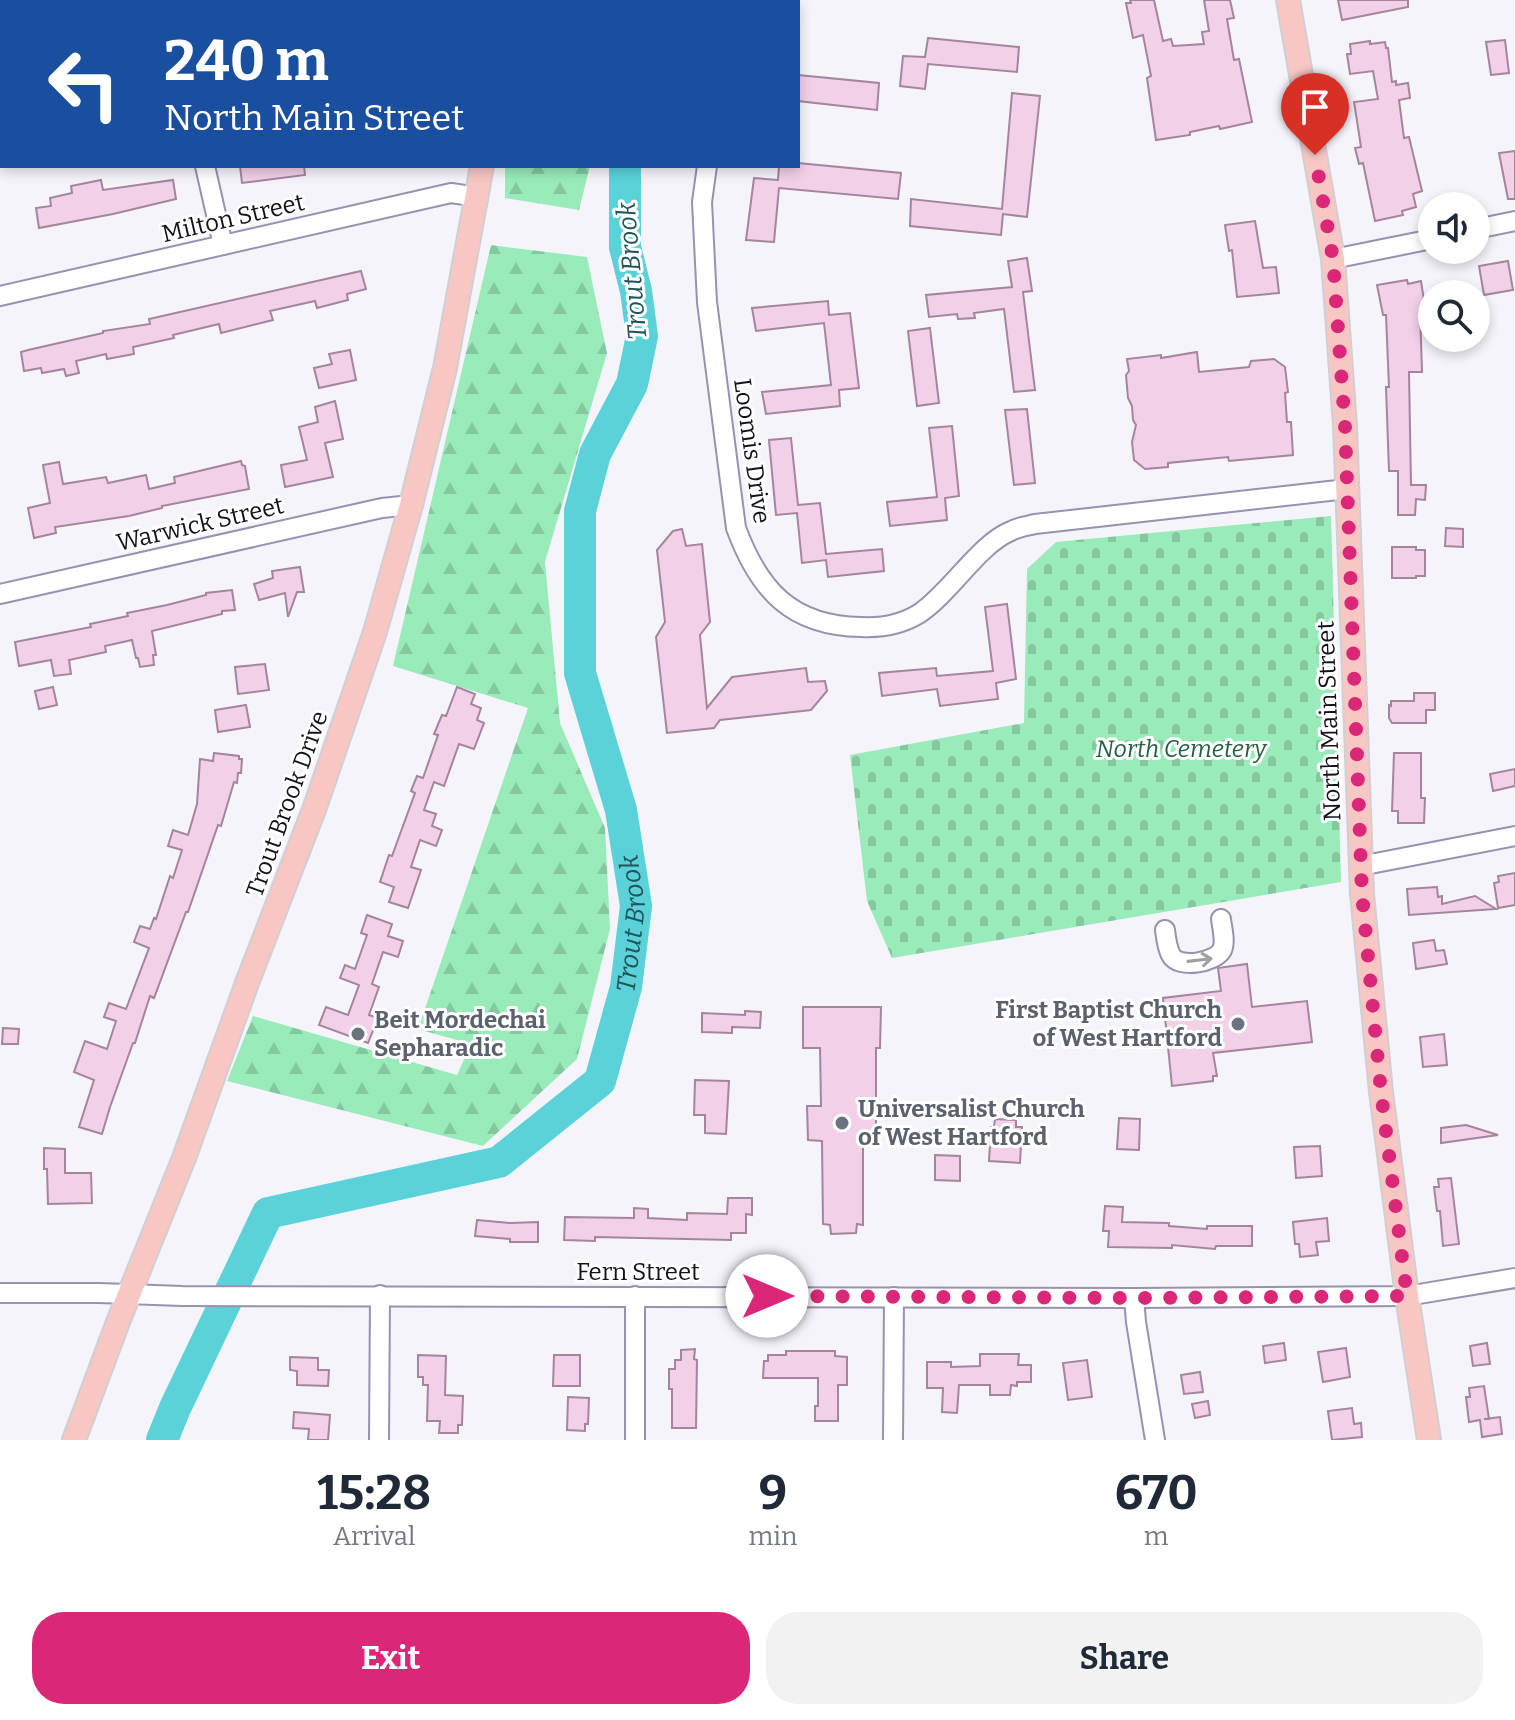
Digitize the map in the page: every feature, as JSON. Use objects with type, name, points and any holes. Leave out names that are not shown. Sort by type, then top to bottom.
[{"type":"main road","name":"North Main Street","points":[[1288,0],[1333,259],[1345,426],[1360,866],[1381,1092],[1429,1440]]},
{"type":"main road","name":"Trout Brook Drive","points":[[74,1440],[184,1158],[315,807],[375,632],[445,368],[482,168]]},
{"type":"street","points":[[205,168],[223,245]]},
{"type":"street","name":"Loomis Drive","points":[[707,168],[702,202],[707,302],[736,528],[757,575],[770,591],[810,619],[844,627],[871,628],[899,623],[939,598],[987,547],[1010,531],[1035,524],[1347,489]]},
{"type":"street","name":"Milton Street","points":[[0,296],[451,193],[478,197]]},
{"type":"street","points":[[1490,226],[1515,221]]},
{"type":"street","points":[[1333,259],[1418,242]]},
{"type":"street","name":"Warwick Street","points":[[0,594],[382,508],[411,505]]},
{"type":"street","points":[[1360,866],[1515,836]]},
{"type":"street","points":[[1165,930],[1170,954],[1175,960],[1210,961],[1221,953],[1224,944],[1221,919]]},
{"type":"street","name":"Fern Street","points":[[0,1293],[182,1296],[1407,1296],[1515,1278]]},
{"type":"street","points":[[379,1440],[380,1295]]},
{"type":"street","points":[[635,1296],[635,1440]]},
{"type":"street","points":[[893,1440],[894,1297]]},
{"type":"street","points":[[1134,1298],[1155,1440]]},
{"type":"green space","points":[[505,168],[590,168],[579,210],[505,198]]},
{"type":"green space","points":[[491,245],[587,257],[607,353],[545,562],[560,723],[605,828],[610,929],[577,1059],[483,1146],[227,1081],[253,1016],[457,1075],[471,1044],[418,1029],[528,708],[393,666]]},
{"type":"green space","name":"North Cemetery","points":[[1331,516],[1341,882],[892,958],[867,901],[850,755],[1024,723],[1027,569],[1056,542]]},
{"type":"building","points":[[1130,0],[1154,0],[1163,41],[1171,39],[1173,46],[1204,44],[1202,32],[1209,31],[1204,0],[1230,0],[1234,18],[1227,19],[1234,60],[1239,59],[1252,122],[1156,140],[1147,78],[1151,76],[1143,35],[1133,38],[1126,3],[1131,3]]},
{"type":"building","points":[[1338,0],[1408,0],[1408,7],[1342,20]]},
{"type":"building","points":[[928,38],[1019,47],[1017,72],[928,64],[925,89],[900,86],[903,56],[925,57]]},
{"type":"building","points":[[1505,40],[1509,73],[1491,75],[1486,42]]},
{"type":"building","points":[[1385,42],[1392,82],[1396,81],[1396,85],[1408,83],[1410,98],[1399,100],[1404,138],[1409,137],[1422,191],[1413,194],[1416,207],[1402,211],[1403,215],[1375,221],[1363,163],[1359,164],[1355,148],[1361,147],[1354,102],[1378,99],[1373,71],[1350,74],[1347,54],[1351,54],[1350,44]]},
{"type":"building","points":[[800,75],[879,83],[877,110],[800,101]]},
{"type":"building","points":[[1012,93],[1040,96],[1027,217],[1003,214],[1001,235],[910,226],[911,199],[1002,209]]},
{"type":"building","points":[[1515,151],[1515,199],[1508,199],[1499,153]]},
{"type":"building","points":[[800,163],[901,173],[898,199],[779,188],[774,242],[746,240],[754,178],[778,180],[779,168],[800,168]]},
{"type":"building","points":[[240,168],[304,168],[305,175],[242,183]]},
{"type":"building","points":[[101,180],[103,190],[173,180],[176,199],[39,228],[36,208],[51,206],[50,198],[72,193],[71,186]]},
{"type":"building","points":[[1255,221],[1263,268],[1276,267],[1279,293],[1237,297],[1232,250],[1229,251],[1225,225]]},
{"type":"building","points":[[1027,258],[1032,291],[1023,292],[1035,390],[1014,392],[1004,309],[974,313],[975,318],[958,319],[957,314],[929,317],[926,295],[1012,287],[1008,261]]},
{"type":"building","points":[[1508,261],[1513,290],[1490,294],[1490,280],[1481,280],[1479,266]]},
{"type":"building","points":[[361,271],[366,289],[347,294],[348,300],[317,308],[315,301],[270,311],[273,320],[221,333],[219,324],[133,347],[134,354],[107,359],[106,354],[76,361],[79,373],[66,376],[64,369],[42,373],[41,368],[24,371],[21,352],[103,331],[150,324],[149,319]]},
{"type":"building","points":[[1407,280],[1408,284],[1418,282],[1418,352],[1421,352],[1422,372],[1409,372],[1411,485],[1426,485],[1425,500],[1416,499],[1415,515],[1398,515],[1398,471],[1389,471],[1386,315],[1383,315],[1377,285]]},
{"type":"building","points":[[828,301],[829,315],[850,313],[859,388],[839,390],[840,406],[766,414],[762,392],[831,385],[824,323],[756,331],[752,308]]},
{"type":"building","points":[[930,328],[939,403],[917,406],[908,331]]},
{"type":"building","points":[[350,350],[356,380],[319,388],[314,368],[332,364],[329,354]]},
{"type":"building","points":[[1197,352],[1199,372],[1249,367],[1251,361],[1274,359],[1285,367],[1287,422],[1291,422],[1293,455],[1229,461],[1228,457],[1168,463],[1168,467],[1145,469],[1134,460],[1132,442],[1136,425],[1128,398],[1127,359]]},
{"type":"building","points":[[335,401],[343,439],[325,443],[333,477],[285,487],[281,465],[307,460],[299,427],[318,422],[315,407]]},
{"type":"building","points":[[1027,409],[1035,483],[1014,485],[1005,410]]},
{"type":"building","points":[[952,426],[959,496],[945,498],[947,520],[890,526],[887,502],[937,497],[929,428]]},
{"type":"building","points":[[791,438],[798,505],[820,503],[826,554],[882,549],[884,571],[828,577],[826,560],[802,563],[797,513],[776,515],[769,440]]},
{"type":"building","points":[[241,461],[245,466],[249,489],[162,506],[129,516],[55,527],[56,533],[34,538],[28,508],[50,503],[43,465],[59,462],[63,484],[106,477],[108,483],[146,475],[149,489],[175,483],[174,477]]},
{"type":"building","points":[[1446,528],[1463,529],[1463,547],[1445,546]]},
{"type":"building","points":[[682,529],[686,546],[702,544],[710,622],[700,635],[707,708],[732,677],[806,668],[808,682],[825,681],[827,691],[811,710],[720,720],[714,728],[667,733],[656,637],[665,622],[657,550],[673,531]]},
{"type":"building","points":[[1392,547],[1425,550],[1425,576],[1392,578]]},
{"type":"building","points":[[300,567],[304,592],[297,592],[288,617],[285,593],[259,600],[254,584],[273,578],[272,571]]},
{"type":"building","points":[[232,590],[235,610],[152,631],[156,655],[153,655],[154,665],[140,667],[132,640],[105,646],[106,652],[69,660],[71,674],[54,676],[51,660],[19,666],[15,642],[91,627],[90,624],[128,616],[127,613],[206,593]]},
{"type":"building","points":[[1007,604],[1016,679],[996,683],[998,699],[940,706],[937,689],[882,696],[879,673],[936,668],[937,676],[993,671],[985,607]]},
{"type":"building","points":[[265,664],[269,690],[238,694],[235,667]]},
{"type":"building","points":[[53,687],[57,705],[39,709],[35,691]]},
{"type":"building","points":[[457,687],[475,694],[471,704],[481,708],[477,720],[484,723],[474,749],[459,744],[444,786],[434,782],[424,810],[436,814],[432,826],[442,830],[436,846],[420,840],[411,867],[421,870],[408,908],[389,902],[394,887],[380,882],[415,793],[411,791],[417,776],[423,778],[438,735],[434,734],[442,715],[446,716]]},
{"type":"building","points":[[1414,693],[1435,693],[1435,710],[1426,710],[1426,723],[1392,723],[1389,718],[1391,701],[1414,701]]},
{"type":"building","points":[[246,705],[250,727],[218,732],[215,710]]},
{"type":"building","points":[[214,753],[239,756],[242,759],[241,773],[238,773],[237,783],[234,782],[221,826],[218,825],[154,998],[150,996],[102,1134],[79,1127],[94,1080],[74,1072],[85,1041],[107,1049],[116,1021],[104,1017],[109,1003],[126,1009],[149,948],[134,942],[140,926],[150,929],[156,919],[182,850],[168,846],[173,830],[188,835],[197,804],[200,759],[213,761]]},
{"type":"building","points":[[1394,753],[1421,753],[1424,823],[1398,823],[1398,811],[1392,811]]},
{"type":"building","points":[[1515,769],[1515,786],[1493,791],[1490,774]]},
{"type":"building","points":[[1515,873],[1515,905],[1498,908],[1494,883],[1499,882],[1498,876]]},
{"type":"building","points":[[1437,887],[1442,904],[1475,896],[1496,909],[1409,915],[1407,889]]},
{"type":"building","points":[[367,915],[392,924],[388,936],[403,941],[398,957],[383,952],[372,984],[379,987],[369,1015],[378,1018],[368,1043],[319,1025],[326,1007],[348,1015],[359,985],[340,978],[345,965],[355,969],[367,935],[361,933]]},
{"type":"building","points":[[1434,940],[1436,951],[1444,950],[1447,964],[1416,969],[1413,943]]},
{"type":"building","name":"First Baptist Church of West Hartford","points":[[1247,964],[1252,1007],[1307,1001],[1312,1042],[1213,1053],[1217,1076],[1213,1076],[1213,1081],[1172,1086],[1163,998],[1221,991],[1218,968]]},
{"type":"building","name":"Universalist Church of West Hartford","points":[[803,1007],[881,1007],[880,1048],[876,1048],[876,1140],[863,1140],[863,1225],[857,1224],[856,1233],[831,1234],[830,1225],[823,1224],[822,1141],[808,1140],[807,1106],[821,1106],[820,1048],[803,1048]]},
{"type":"building","points":[[745,1011],[761,1012],[760,1028],[732,1027],[732,1033],[702,1032],[702,1013],[745,1015]]},
{"type":"building","points":[[3,1028],[19,1029],[18,1044],[2,1044]]},
{"type":"building","points":[[1444,1034],[1447,1065],[1423,1067],[1420,1037]]},
{"type":"building","points":[[695,1080],[729,1081],[726,1134],[705,1133],[705,1115],[694,1115]]},
{"type":"building","points":[[1119,1118],[1140,1119],[1139,1150],[1117,1149]]},
{"type":"building","points":[[995,1119],[1016,1120],[1016,1127],[1022,1127],[1020,1163],[989,1161],[991,1127],[994,1127]]},
{"type":"building","points":[[1466,1125],[1498,1135],[1441,1143],[1441,1128]]},
{"type":"building","points":[[1320,1146],[1322,1176],[1296,1178],[1294,1147]]},
{"type":"building","points":[[44,1148],[65,1149],[65,1173],[91,1173],[92,1203],[48,1204]]},
{"type":"building","points":[[935,1155],[960,1156],[960,1181],[935,1180]]},
{"type":"building","points":[[1451,1178],[1459,1244],[1443,1246],[1434,1187],[1439,1187],[1438,1179]]},
{"type":"building","points":[[728,1198],[752,1198],[752,1215],[746,1214],[746,1233],[731,1233],[731,1240],[595,1237],[595,1241],[564,1240],[565,1217],[634,1218],[634,1208],[648,1209],[648,1218],[687,1220],[687,1213],[727,1214]]},
{"type":"building","points":[[1105,1206],[1123,1207],[1122,1222],[1169,1223],[1169,1226],[1207,1229],[1207,1226],[1252,1226],[1252,1246],[1216,1246],[1215,1249],[1172,1245],[1172,1248],[1108,1247],[1109,1231],[1103,1231]]},
{"type":"building","points":[[1327,1218],[1329,1241],[1316,1242],[1318,1255],[1300,1257],[1293,1222]]},
{"type":"building","points":[[477,1220],[538,1222],[538,1242],[510,1242],[510,1239],[475,1236]]},
{"type":"building","points":[[1284,1343],[1286,1360],[1265,1363],[1263,1346]]},
{"type":"building","points":[[1487,1343],[1490,1364],[1473,1366],[1470,1346]]},
{"type":"building","points":[[1346,1348],[1350,1377],[1323,1382],[1318,1352]]},
{"type":"building","points":[[695,1349],[696,1428],[672,1428],[669,1369],[675,1369],[675,1360],[681,1360],[681,1350]]},
{"type":"building","points":[[786,1351],[835,1351],[835,1356],[847,1357],[847,1385],[838,1385],[838,1421],[815,1421],[818,1378],[763,1378],[764,1361],[768,1361],[768,1355],[786,1355]]},
{"type":"building","points":[[980,1354],[1019,1354],[1018,1365],[1031,1365],[1031,1382],[1011,1385],[1010,1395],[990,1395],[990,1385],[959,1385],[957,1413],[942,1412],[943,1388],[927,1388],[927,1362],[951,1362],[951,1367],[980,1366]]},
{"type":"building","points":[[418,1355],[446,1356],[445,1395],[463,1396],[462,1425],[458,1425],[458,1433],[439,1433],[440,1421],[427,1421],[428,1385],[423,1385],[423,1377],[418,1377]]},
{"type":"building","points":[[554,1355],[580,1355],[580,1386],[553,1386]]},
{"type":"building","points":[[290,1357],[318,1358],[318,1370],[329,1370],[328,1386],[297,1385],[297,1371],[290,1370]]},
{"type":"building","points":[[1087,1360],[1092,1397],[1068,1400],[1063,1363]]},
{"type":"building","points":[[1200,1372],[1203,1392],[1184,1394],[1181,1375]]},
{"type":"building","points":[[1484,1386],[1489,1418],[1500,1417],[1502,1434],[1482,1437],[1480,1420],[1469,1422],[1466,1397],[1470,1397],[1469,1388]]},
{"type":"building","points":[[568,1397],[589,1398],[585,1431],[567,1430]]},
{"type":"building","points":[[1208,1401],[1210,1415],[1195,1418],[1192,1404]]},
{"type":"building","points":[[1352,1408],[1354,1424],[1361,1423],[1362,1437],[1332,1440],[1328,1411]]},
{"type":"building","points":[[294,1412],[330,1415],[328,1440],[308,1440],[309,1429],[293,1428]]},
{"type":"waterway","name":"Trout Brook","points":[[162,1440],[268,1213],[499,1162],[600,1081],[626,987],[636,906],[621,810],[580,673],[580,511],[595,454],[632,384],[642,336],[636,291],[625,247],[625,168]]},
{"type":"place","name":"First Baptist Church of West Hartford","points":[[1238,1024]]},
{"type":"place","name":"Beit Mordechai Sepharadic","points":[[358,1034]]},
{"type":"place","name":"Universalist Church of West Hartford","points":[[842,1123]]},
{"type":"route","points":[[767,1296],[1407,1296],[1381,1092],[1362,894],[1345,426],[1333,259],[1315,155]]}]
